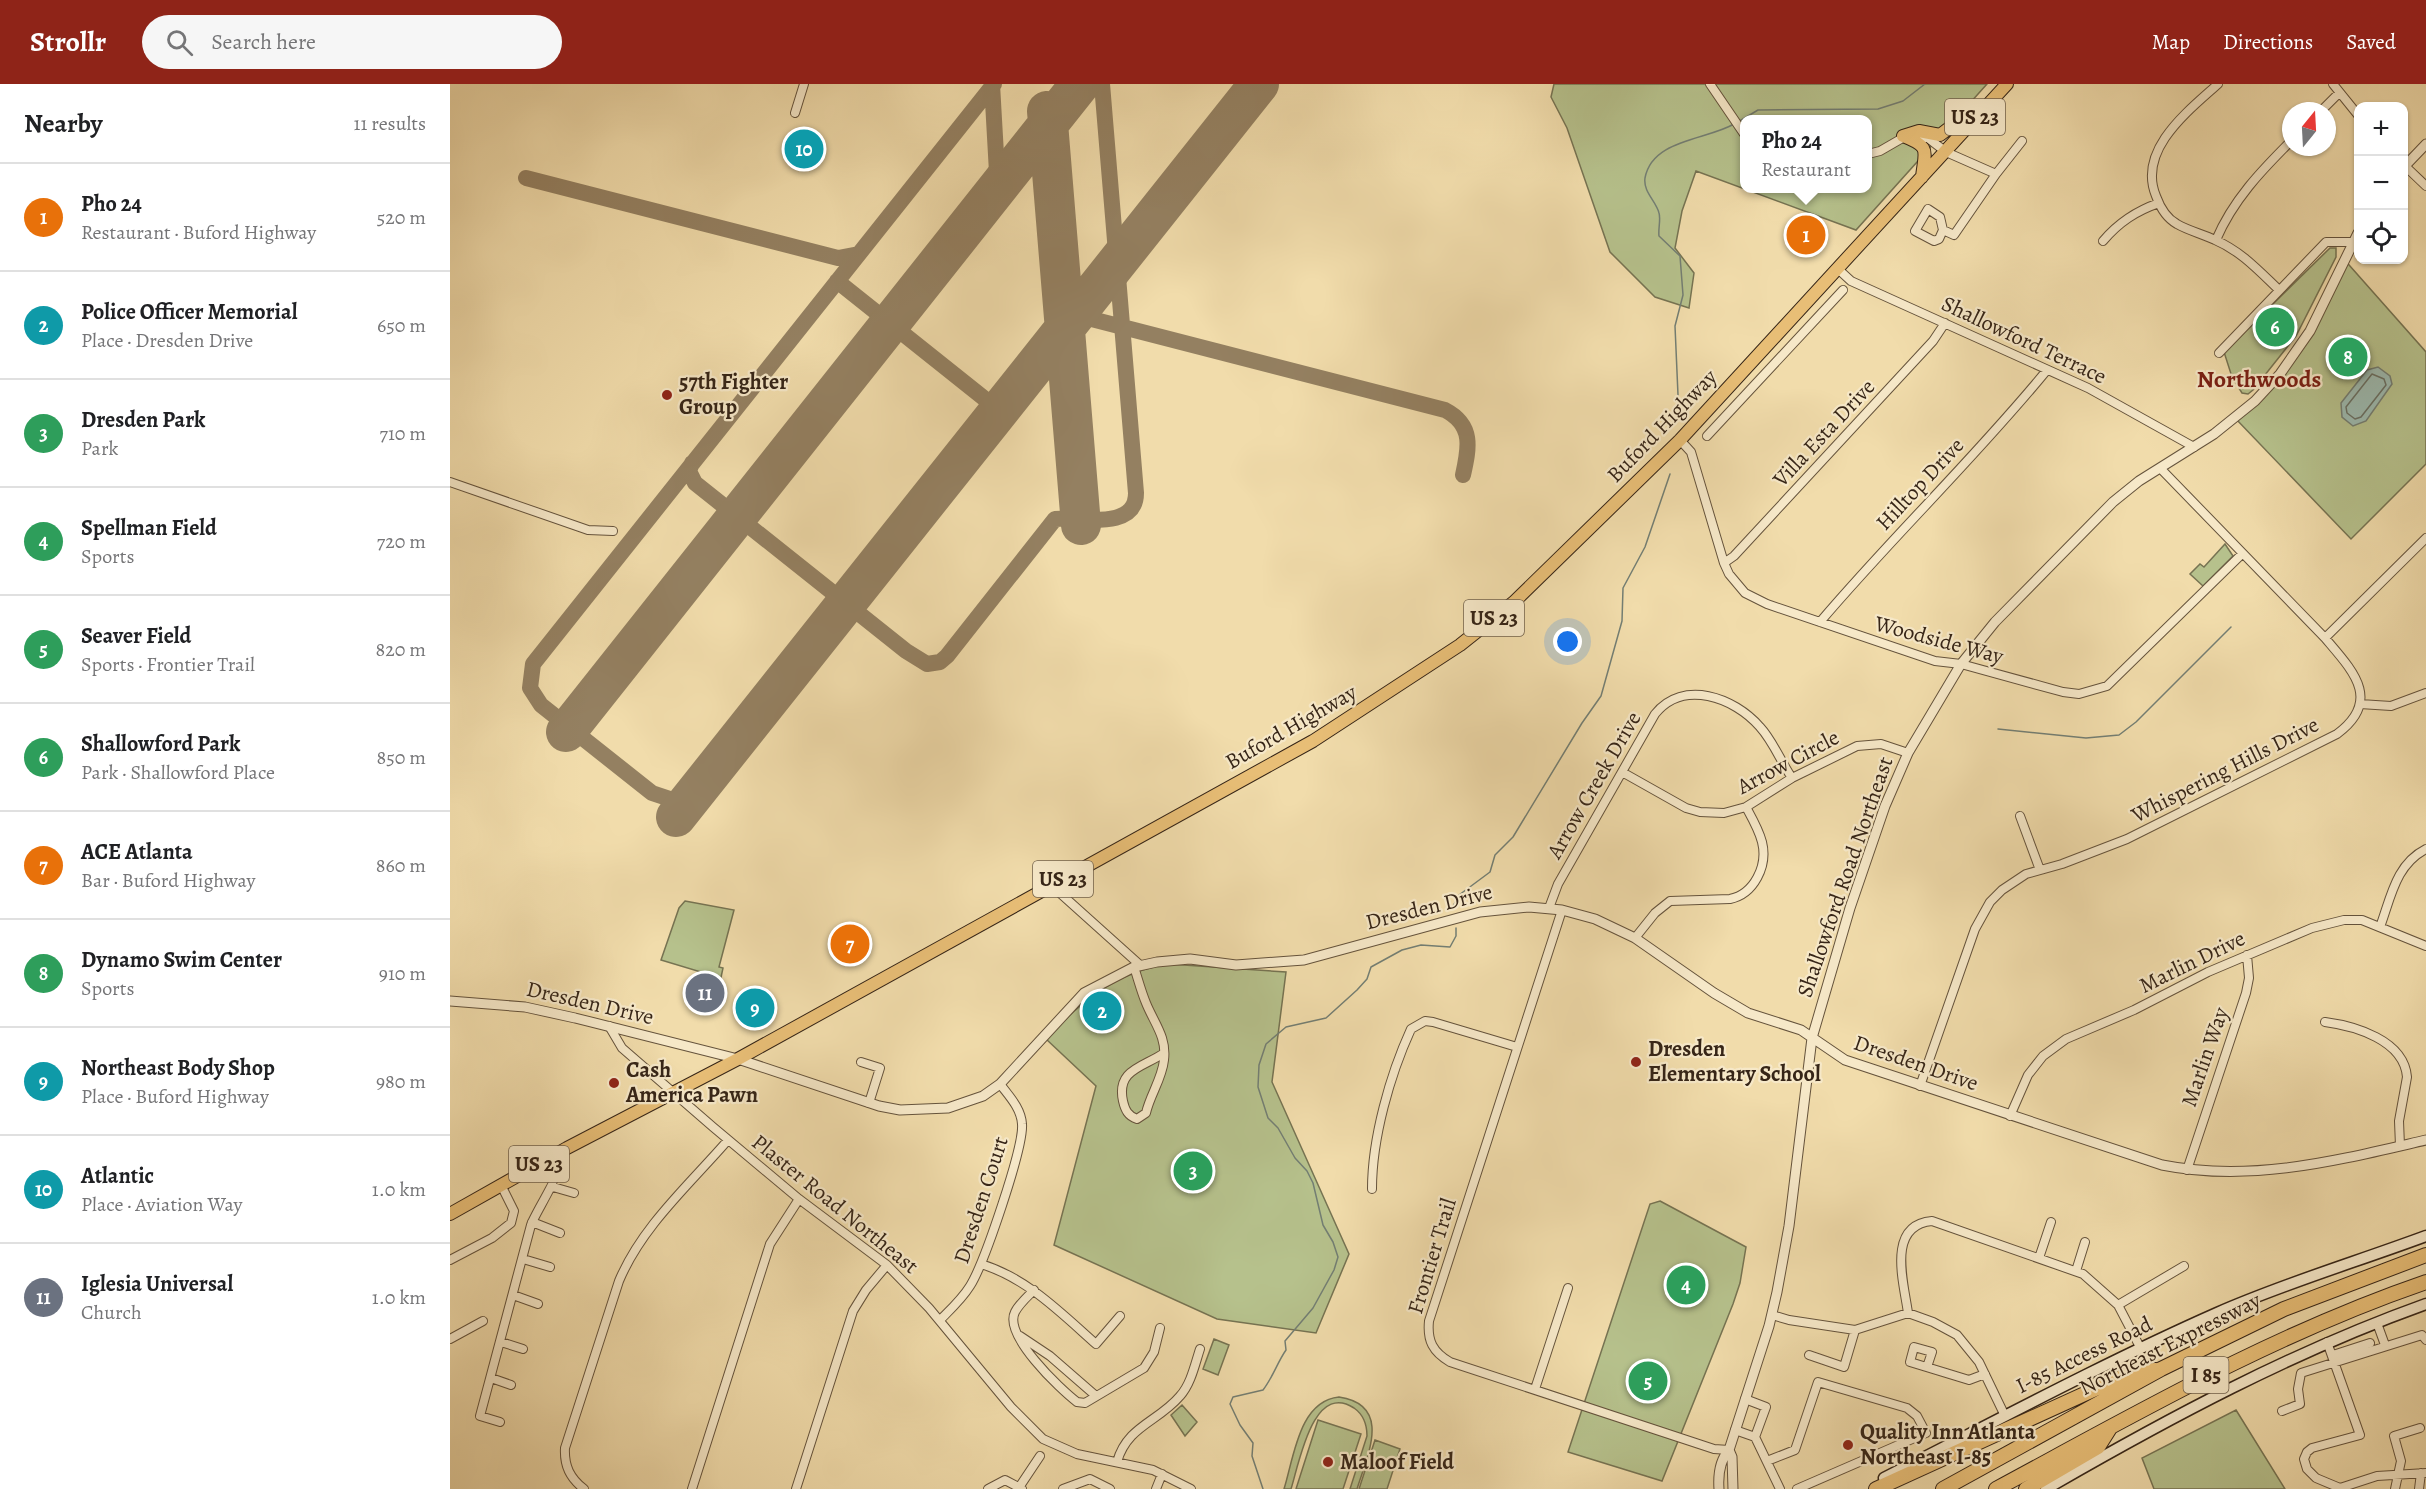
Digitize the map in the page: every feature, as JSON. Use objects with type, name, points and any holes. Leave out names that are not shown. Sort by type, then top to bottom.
[{"type":"highway","name":"Northeast Expressway","points":[[1943,1489],[2162,1369],[2284,1309],[2426,1256]]},
{"type":"highway","name":"Northeast Expressway","points":[[1996,1489],[2268,1345],[2366,1303],[2426,1282]]},
{"type":"highway","points":[[1876,1489],[2135,1371],[2162,1369]]},
{"type":"highway","points":[[2026,1489],[2098,1448],[2111,1427]]},
{"type":"main road","name":"Buford Highway","points":[[450,1214],[738,1059],[1313,741],[1460,645],[1514,602],[1680,440],[2007,84]]},
{"type":"main road","points":[[1903,136],[1919,131],[1940,135],[1958,122],[1975,118]]},
{"type":"main road","points":[[1903,136],[1921,144],[1924,149],[1923,177]]},
{"type":"main road","name":"I-85 Access Road","points":[[1869,1489],[1880,1481],[2005,1416],[2141,1349],[2264,1293],[2426,1236]]},
{"type":"main road","points":[[2046,1489],[2141,1434],[2327,1342],[2426,1304]]},
{"type":"street","points":[[795,113],[804,84]]},
{"type":"street","points":[[1710,84],[1740,126]]},
{"type":"street","points":[[2218,84],[2164,138],[2150,177],[2163,212],[2176,224],[2216,240],[2246,258],[2279,290]]},
{"type":"street","points":[[2333,84],[2354,110]]},
{"type":"street","points":[[2330,102],[2339,93]]},
{"type":"street","points":[[1872,153],[1880,151],[1903,136],[1928,138],[1946,152],[1996,174]]},
{"type":"street","points":[[1943,230],[1954,235],[2022,141]]},
{"type":"street","points":[[2408,162],[2426,144]]},
{"type":"street","points":[[2216,240],[2233,206],[2256,177],[2282,150]]},
{"type":"street","points":[[2408,170],[2426,186]]},
{"type":"street","points":[[2103,241],[2132,215],[2159,203]]},
{"type":"street","points":[[2218,352],[2326,242],[2353,242]]},
{"type":"street","name":"Shallowford Road Northeast","points":[[1719,1489],[1719,1470],[1723,1456],[1729,1450],[1772,1315],[1789,1226],[1812,1038],[1850,908],[1885,806],[1908,753],[1961,664],[1995,622],[2113,502],[2139,481],[2194,447],[2255,401],[2280,374],[2310,331],[2353,242]]},
{"type":"street","name":"Shallowford Terrace","points":[[1838,269],[1851,281],[2088,388],[2194,447]]},
{"type":"street","points":[[1707,436],[1843,290]]},
{"type":"street","name":"Villa Esta Drive","points":[[1724,563],[1734,556],[1925,350],[1945,323]]},
{"type":"street","points":[[1779,334],[1791,345]]},
{"type":"street","name":"Hilltop Drive","points":[[1820,622],[1867,567],[2015,409],[2047,370]]},
{"type":"street","name":"Woodside Way","points":[[1680,440],[1691,452],[1724,563],[1729,574],[1745,593],[1820,622],[1935,661],[1961,664],[2063,692],[2079,694],[2096,691],[2117,678],[2242,554]]},
{"type":"street","points":[[2161,469],[2325,638],[2356,676],[2360,687],[2360,704],[2391,706],[2426,693]]},
{"type":"street","points":[[450,482],[574,525],[597,531],[613,531]]},
{"type":"street","points":[[2325,638],[2426,538]]},
{"type":"street","name":"Arrow Creek Drive","points":[[1549,908],[1558,884],[1622,772],[1661,705],[1670,699],[1699,694],[1725,701],[1748,715],[1761,728],[1792,778]]},
{"type":"street","name":"Whispering Hills Drive","points":[[1920,1086],[1982,915],[2002,890],[2026,874],[2062,864],[2127,839],[2337,734],[2348,726],[2360,704]]},
{"type":"street","name":"Arrow Circle","points":[[1622,772],[1686,808],[1700,812],[1725,813],[1746,807],[1792,778],[1841,752],[1870,743],[1908,753]]},
{"type":"street","points":[[1635,938],[1655,913],[1670,901],[1730,899],[1739,897],[1753,887],[1763,856],[1763,846],[1746,807]]},
{"type":"street","points":[[2020,816],[2040,870]]},
{"type":"street","points":[[2380,927],[2396,879],[2415,854],[2426,849]]},
{"type":"street","points":[[1051,885],[1137,966],[1146,1003],[1163,1036],[1164,1053],[1161,1074],[1149,1096],[1146,1113],[1137,1119],[1132,1117],[1123,1103],[1123,1082],[1137,1065],[1164,1053]]},
{"type":"street","name":"Dresden Drive","points":[[450,1001],[525,1007],[609,1026],[738,1059],[869,1102],[913,1111],[948,1108],[983,1096],[1000,1084],[1084,993],[1137,966],[1190,959],[1236,965],[1280,964],[1304,960],[1504,907],[1549,908],[1613,926],[1635,938],[1736,1006],[1801,1030],[1845,1060],[2162,1165],[2187,1170],[2257,1172],[2291,1168],[2426,1140]]},
{"type":"street","name":"Frontier Trail","points":[[1562,910],[1429,1321],[1428,1334],[1435,1351],[1450,1362],[1714,1449],[1729,1450]]},
{"type":"street","name":"Marlin Drive","points":[[2010,1116],[2028,1075],[2053,1048],[2247,955],[2327,922],[2362,920],[2426,946]]},
{"type":"street","name":"Marlin Way","points":[[2187,1170],[2246,993],[2249,978],[2247,955]]},
{"type":"street","points":[[1372,1189],[1377,1130],[1412,1029],[1425,1021],[1433,1022],[1517,1047]]},
{"type":"street","points":[[2325,1022],[2384,1041],[2396,1051],[2406,1070],[2407,1077],[2399,1121],[2400,1146]]},
{"type":"street","name":"Plaster Road Northeast","points":[[609,1026],[622,1048],[728,1140],[799,1199],[887,1265],[940,1320],[1011,1407],[1037,1434],[1064,1450],[1162,1473],[1191,1489]]},
{"type":"street","points":[[861,1062],[879,1068],[869,1102]]},
{"type":"street","name":"Dresden Court","points":[[940,1320],[963,1296],[981,1263],[1020,1146],[1022,1132],[1019,1112],[1000,1084]]},
{"type":"street","points":[[584,1489],[568,1471],[564,1461],[565,1448],[619,1281],[626,1265],[650,1229],[728,1140]]},
{"type":"street","points":[[500,1422],[480,1416],[524,1259],[532,1222],[540,1203],[553,1187],[553,1180],[543,1162]]},
{"type":"street","points":[[450,1260],[492,1238],[511,1223],[514,1211],[501,1185]]},
{"type":"street","points":[[553,1187],[574,1193]]},
{"type":"street","points":[[692,1489],[770,1244],[799,1199]]},
{"type":"street","points":[[1908,1313],[1900,1255],[1904,1239],[1910,1229],[1921,1222],[1932,1221],[2076,1270],[2092,1280],[2118,1305],[2141,1349]]},
{"type":"street","points":[[532,1222],[560,1233]]},
{"type":"street","points":[[2039,1258],[2050,1222]]},
{"type":"street","points":[[2076,1270],[2085,1242]]},
{"type":"street","points":[[524,1259],[550,1267]]},
{"type":"street","points":[[981,1263],[1000,1269],[1034,1290],[1096,1344],[1120,1316]]},
{"type":"street","points":[[796,1489],[853,1311],[866,1290],[887,1265]]},
{"type":"street","points":[[2118,1305],[2184,1266]]},
{"type":"street","points":[[1535,1389],[1568,1288]]},
{"type":"street","points":[[1034,1290],[1015,1312],[1014,1320],[1018,1335],[1031,1356],[1071,1397],[1085,1403],[1144,1368],[1154,1352],[1160,1329]]},
{"type":"street","points":[[513,1295],[538,1304]]},
{"type":"street","points":[[1772,1315],[1789,1320],[1855,1330],[1908,1313],[1933,1322],[1957,1335],[1979,1362],[2005,1416]]},
{"type":"street","points":[[450,1339],[483,1321]]},
{"type":"street","points":[[2377,1323],[2385,1345]]},
{"type":"street","points":[[2365,1328],[2371,1346]]},
{"type":"street","points":[[1809,1355],[1844,1367],[1855,1330]]},
{"type":"street","points":[[1018,1335],[1050,1356],[1096,1396]]},
{"type":"street","points":[[2282,1411],[2300,1404],[2298,1389],[2301,1372],[2371,1346],[2385,1345],[2422,1335],[2426,1340]]},
{"type":"street","points":[[501,1342],[523,1349]]},
{"type":"street","points":[[2327,1342],[2360,1435],[2312,1448],[2304,1459],[2307,1468],[2316,1478],[2340,1488],[2377,1476],[2424,1473],[2419,1489]]},
{"type":"street","points":[[1117,1462],[1125,1441],[1174,1402],[1185,1389],[1200,1349]]},
{"type":"street","points":[[1928,1367],[1969,1380],[1986,1374]]},
{"type":"street","points":[[491,1378],[511,1385]]},
{"type":"street","points":[[1767,1461],[1795,1450],[1818,1382],[1907,1408],[1917,1416],[1926,1433],[1797,1489]]},
{"type":"street","points":[[1745,1399],[1766,1407],[1755,1437]]},
{"type":"street","points":[[2395,1489],[2401,1461],[2394,1436],[2420,1428]]},
{"type":"street","points":[[1735,1430],[1755,1437],[1780,1489]]},
{"type":"street","name":"Shallowford Road Northeast","points":[[1729,1450],[1732,1457],[1733,1489]]},
{"type":"street","points":[[988,1489],[1005,1480],[1020,1489],[1040,1456]]},
{"type":"street","points":[[1156,1489],[1162,1473]]},
{"type":"street","points":[[1063,1489],[1090,1479],[1110,1489]]},
{"type":"green space","points":[[1554,84],[1987,84],[1856,230],[1756,193],[1872,193],[1872,115],[1740,115],[1740,187],[1696,171],[1682,211],[1675,248],[1694,273],[1689,308],[1655,297],[1610,252],[1567,128],[1551,97]]},
{"type":"green space","points":[[2330,248],[2336,248],[2336,257],[2296,336],[2253,390],[2248,394],[2242,393],[2232,377],[2224,352]]},
{"type":"green space","points":[[2342,257],[2426,352],[2426,464],[2351,539],[2236,419],[2274,378],[2314,322]]},
{"type":"green space","points":[[2225,544],[2233,556],[2203,586],[2190,574],[2200,564],[2204,567]]},
{"type":"green space","points":[[685,901],[734,910],[719,967],[723,968],[720,982],[711,980],[711,975],[661,960],[679,908]]},
{"type":"green space","points":[[1169,964],[1286,972],[1272,1082],[1349,1254],[1316,1333],[1217,1319],[1054,1245],[1096,1086],[1046,1039],[1073,1012],[1101,990],[1132,974]]},
{"type":"green space","points":[[1660,1201],[1746,1247],[1740,1283],[1733,1304],[1662,1481],[1568,1452],[1650,1204]]},
{"type":"green space","points":[[1214,1339],[1229,1345],[1218,1375],[1203,1369]]},
{"type":"green space","points":[[1339,1397],[1356,1402],[1366,1410],[1371,1421],[1370,1447],[1357,1489],[1350,1489],[1367,1436],[1366,1428],[1363,1417],[1354,1408],[1340,1403],[1328,1406],[1318,1415],[1304,1445],[1291,1489],[1284,1489],[1295,1447],[1307,1419],[1326,1401]]},
{"type":"green space","points":[[1182,1405],[1197,1422],[1185,1436],[1171,1415]]},
{"type":"green space","points":[[2236,1410],[2285,1489],[2154,1489],[2142,1458]]},
{"type":"green space","name":"Maloof Field","points":[[1318,1420],[1361,1434],[1343,1489],[1296,1489]]},
{"type":"green space","points":[[1375,1440],[1400,1449],[1387,1489],[1359,1489]]},
{"type":"water","points":[[2378,367],[2390,376],[2392,384],[2366,421],[2353,426],[2342,417],[2341,403],[2367,370]]},
{"type":"waterway","points":[[1750,115],[1758,110],[1878,109],[1903,101],[1925,84]]},
{"type":"waterway","points":[[1679,418],[1675,326],[1683,295],[1680,256],[1659,236],[1659,213],[1646,188],[1645,178],[1650,165],[1658,155],[1669,148],[1734,124]]},
{"type":"waterway","points":[[1451,910],[1459,895],[1490,872],[1495,855],[1513,837],[1582,723],[1601,696],[1622,621],[1623,588],[1645,547],[1670,474]]},
{"type":"waterway","points":[[1998,729],[2086,738],[2119,735],[2136,722],[2231,627]]},
{"type":"waterway","points":[[1263,1489],[1252,1456],[1253,1443],[1240,1425],[1230,1404],[1233,1397],[1263,1390],[1286,1350],[1285,1341],[1313,1308],[1334,1270],[1338,1257],[1333,1242],[1323,1225],[1313,1183],[1307,1171],[1295,1158],[1278,1128],[1268,1118],[1258,1087],[1259,1065],[1266,1044],[1286,1027],[1326,1018],[1367,979],[1371,967],[1402,950],[1421,945],[1450,947],[1456,936],[1456,928]]},
{"type":"taxiway","points":[[992,84],[998,190]]},
{"type":"taxiway","points":[[673,800],[652,793],[541,705],[530,688],[533,664],[994,84]]},
{"type":"taxiway","points":[[692,463],[689,471],[695,483],[906,651],[927,664],[940,662],[947,656],[1055,519],[1105,520],[1127,513],[1134,505],[1136,493],[1102,84]]},
{"type":"taxiway","points":[[526,178],[838,258],[859,254]]},
{"type":"taxiway","points":[[837,281],[1000,411]]},
{"type":"taxiway","points":[[1076,315],[1445,410],[1454,416],[1465,430],[1468,447],[1463,475]]},
{"type":"runway","points":[[566,732],[1080,84]]},
{"type":"runway","points":[[676,817],[1259,84]]},
{"type":"runway","points":[[1047,111],[1081,525]]},
{"type":"place","name":"Atlantic","points":[[804,149]]},
{"type":"place","name":"Pho 24","points":[[1806,235]]},
{"type":"place","name":"Shallowford Park","points":[[2275,327]]},
{"type":"place","name":"Dynamo Swim Center","points":[[2348,357]]},
{"type":"place","name":"57th Fighter Group","points":[[667,395]]},
{"type":"place","name":"ACE Atlanta","points":[[850,944]]},
{"type":"place","name":"Iglesia Universal","points":[[705,993]]},
{"type":"place","name":"Northeast Body Shop","points":[[755,1008]]},
{"type":"place","name":"Police Officer Memorial","points":[[1102,1011]]},
{"type":"place","name":"Dresden Elementary School","points":[[1636,1062]]},
{"type":"place","name":"Cash America Pawn","points":[[614,1083]]},
{"type":"place","name":"Dresden Park","points":[[1193,1171]]},
{"type":"place","name":"Spellman Field","points":[[1686,1285]]},
{"type":"place","name":"Seaver Field","points":[[1648,1381]]},
{"type":"place","name":"Quality Inn Atlanta Northeast I-85","points":[[1848,1445]]},
{"type":"place","name":"Maloof Field","points":[[1328,1462]]},
{"type":"district","name":"Northwoods","points":[[2259,379]]}]
